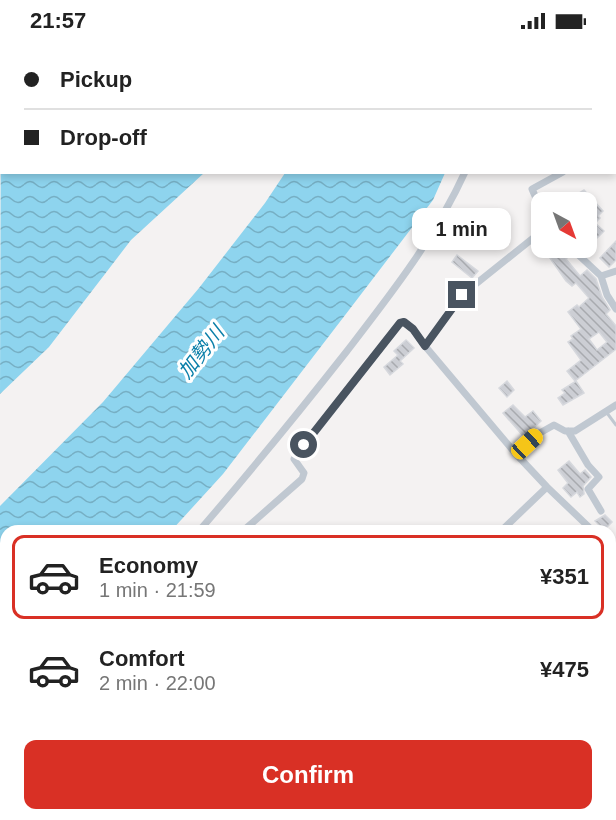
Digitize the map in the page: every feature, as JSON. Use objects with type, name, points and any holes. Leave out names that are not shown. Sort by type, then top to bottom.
[{"type":"street","points":[[204,525],[273,445],[392,292],[419,255],[450,205],[464,174]]},
{"type":"street","points":[[533,192],[532,189],[559,174]]},
{"type":"street","points":[[425,346],[462,295],[531,240]]},
{"type":"street","points":[[582,258],[601,276],[607,295],[616,309]]},
{"type":"street","points":[[601,276],[616,271]]},
{"type":"street","points":[[250,525],[302,479],[304,473],[294,459],[400,323],[404,322],[413,329],[516,454],[587,525]]},
{"type":"street","points":[[516,454],[538,434],[554,425],[568,431],[575,431],[616,405]]},
{"type":"street","points":[[568,431],[588,465],[599,477],[588,490],[600,511]]},
{"type":"street","points":[[507,525],[547,487]]},
{"type":"lane","points":[[606,412],[616,425]]},
{"type":"water","points":[[1,174],[203,174],[131,240],[49,347],[0,394]]},
{"type":"water","name":"加勢川","points":[[284,174],[445,174],[433,200],[349,310],[223,474],[176,525],[0,525],[0,506],[103,402],[199,288],[265,203]]},
{"type":"building","points":[[597,204],[603,211],[598,216],[600,218],[597,221]]},
{"type":"building","points":[[597,225],[604,231],[597,238]]},
{"type":"building","points":[[616,241],[616,260],[609,267],[600,258]]},
{"type":"building","points":[[457,255],[478,271],[472,278],[452,262]]},
{"type":"building","points":[[550,258],[567,258],[580,276],[587,270],[596,279],[602,297],[610,310],[606,314],[616,326],[616,349],[575,381],[567,371],[581,360],[568,342],[573,339],[571,336],[581,329],[568,312],[577,305],[579,307],[589,298],[576,283],[572,286]],"holes":[[[599,332],[607,342],[597,350],[589,339]]]},
{"type":"building","points":[[406,340],[414,348],[400,361],[403,364],[390,375],[384,367],[398,355],[394,351]]},
{"type":"building","points":[[507,381],[514,390],[507,397],[499,388]]},
{"type":"building","points":[[576,381],[584,393],[563,405],[558,398],[565,393],[562,390]]},
{"type":"building","points":[[513,405],[525,417],[533,411],[541,421],[524,437],[503,413]]},
{"type":"building","points":[[569,461],[580,474],[585,470],[591,477],[583,486],[584,494],[580,497],[577,492],[571,497],[563,488],[568,483],[558,470]]},
{"type":"building","points":[[605,515],[612,522],[609,525],[599,525],[595,521]]},
{"type":"route","points":[[304,445],[400,323],[404,322],[413,329],[425,346],[462,295]]}]
